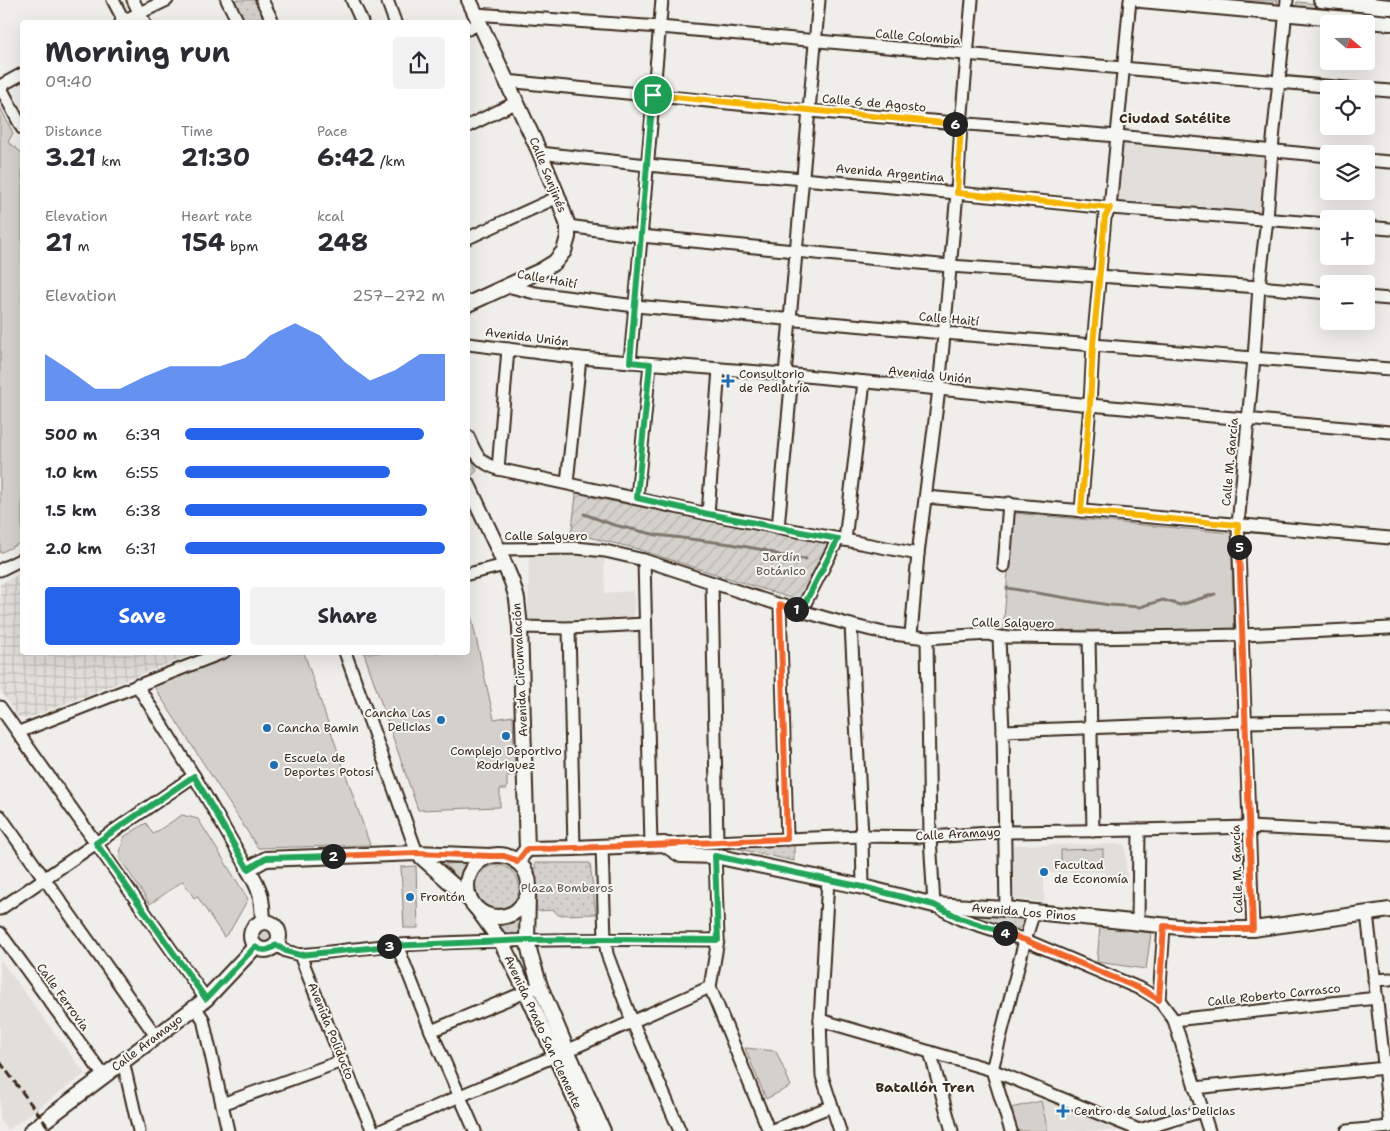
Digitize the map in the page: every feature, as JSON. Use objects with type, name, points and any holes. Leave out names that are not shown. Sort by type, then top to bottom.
[{"type":"main road","name":"Calle Sanjinés","points":[[469,0],[474,22],[517,102],[540,153],[568,226],[568,238],[564,251],[555,262],[542,270],[470,303]]},
{"type":"main road","points":[[1141,0],[1286,7],[1390,23]]},
{"type":"main road","points":[[1321,0],[1390,7]]},
{"type":"main road","name":"Avenida Circunvalación","points":[[470,489],[505,565],[517,599],[520,627],[527,849]]},
{"type":"main road","name":"Calle Aramayo","points":[[527,849],[657,844]]},
{"type":"main road","name":"Avenida Los Pinos","points":[[657,844],[681,855],[715,856],[863,887],[934,905],[1006,909],[1164,926],[1199,929],[1253,929],[1390,910]]},
{"type":"main road","points":[[517,862],[527,849]]},
{"type":"main road","points":[[263,921],[262,899],[258,885],[248,869],[266,858],[417,853],[504,856],[513,859],[526,872],[529,880],[528,895],[520,908],[507,916],[487,915],[417,853]]},
{"type":"main road","points":[[475,905],[468,892],[470,874],[475,866],[490,856]]},
{"type":"main road","name":"Avenida Prado San Clemente","points":[[528,895],[527,940],[530,957],[589,1131]]},
{"type":"main road","name":"Avenida Prado San Clemente","points":[[475,905],[501,942],[603,1131]]},
{"type":"main road","points":[[263,921],[272,924],[278,931],[279,938],[276,945],[268,950],[255,947],[250,934],[255,925],[263,921]]},
{"type":"main road","name":"Calle Aramayo","points":[[34,1130],[201,1003],[255,947]]},
{"type":"street","points":[[113,0],[122,20]]},
{"type":"street","points":[[132,0],[141,18],[167,0]]},
{"type":"street","points":[[227,0],[237,20]]},
{"type":"street","points":[[262,0],[272,20]]},
{"type":"street","points":[[352,0],[361,20]]},
{"type":"street","points":[[387,0],[395,20]]},
{"type":"street","points":[[630,362],[662,0]]},
{"type":"street","points":[[778,528],[789,375],[790,318],[819,0]]},
{"type":"street","points":[[911,635],[918,554],[939,389],[972,0]]},
{"type":"street","points":[[1081,511],[1093,345],[1105,217],[1110,208],[1130,0]]},
{"type":"street","name":"Calle M. García","points":[[1253,929],[1238,525],[1286,7]]},
{"type":"street","name":"Calle Colombia","points":[[474,22],[660,27],[1320,86]]},
{"type":"street","points":[[20,75],[0,86],[20,124]]},
{"type":"street","name":"Calle 6 de Agosto","points":[[506,81],[808,111],[1117,136],[1320,155]]},
{"type":"street","points":[[1375,91],[1390,92]]},
{"type":"street","points":[[470,125],[517,102]]},
{"type":"street","name":"Avenida Argentina","points":[[540,153],[802,180],[1110,208],[1320,223]]},
{"type":"street","points":[[1375,161],[1390,162]]},
{"type":"street","points":[[470,237],[558,197]]},
{"type":"street","points":[[568,226],[641,236],[950,266],[1320,292]]},
{"type":"street","points":[[1375,228],[1390,229]]},
{"type":"street","name":"Calle Haití","points":[[507,286],[535,294],[635,306],[1390,369]]},
{"type":"street","points":[[1375,298],[1390,299]]},
{"type":"street","name":"Avenida Unión","points":[[470,344],[580,358],[789,375],[1390,432]]},
{"type":"street","points":[[498,469],[508,348]]},
{"type":"street","points":[[567,483],[580,358]]},
{"type":"street","points":[[637,498],[650,364]]},
{"type":"street","points":[[708,514],[719,369]]},
{"type":"street","points":[[801,611],[841,540],[864,382]]},
{"type":"street","points":[[470,440],[478,457],[487,465],[498,469],[708,514],[918,554]]},
{"type":"street","points":[[926,497],[1390,538]]},
{"type":"street","points":[[1004,566],[1009,503]]},
{"type":"street","name":"Calle Salguero","points":[[498,549],[576,548],[605,551],[644,560],[780,605],[851,625],[884,633],[927,638],[988,634],[999,637],[1089,638],[1242,635],[1390,628]]},
{"type":"street","points":[[0,570],[20,560]]},
{"type":"street","points":[[644,560],[657,844]]},
{"type":"street","points":[[470,574],[505,565]]},
{"type":"street","points":[[712,583],[717,841]]},
{"type":"street","points":[[780,605],[787,839]]},
{"type":"street","points":[[520,627],[569,628],[646,624]]},
{"type":"street","points":[[851,625],[863,887]]},
{"type":"street","points":[[569,628],[574,848]]},
{"type":"street","points":[[999,637],[1003,731],[1006,909]]},
{"type":"street","points":[[927,638],[930,837],[934,905],[960,918],[1025,940],[1143,990],[1159,1000],[1174,1020],[1209,1131]]},
{"type":"street","points":[[1089,638],[1093,830]]},
{"type":"street","points":[[19,732],[216,655]]},
{"type":"street","points":[[346,655],[417,853]]},
{"type":"street","points":[[137,686],[194,776],[248,869]]},
{"type":"street","points":[[0,707],[4,723],[19,732],[96,843],[201,1003],[228,1131]]},
{"type":"street","points":[[1003,731],[1245,722],[1390,720]]},
{"type":"street","points":[[0,909],[194,776]]},
{"type":"street","points":[[0,816],[156,1036]]},
{"type":"street","name":"Calle Aramayo","points":[[657,844],[862,836],[930,837],[1004,832],[1249,827],[1390,834]]},
{"type":"street","points":[[1138,923],[1139,830]]},
{"type":"street","points":[[602,847],[607,954],[632,1021],[680,1131]]},
{"type":"street","points":[[715,856],[718,940],[710,987],[769,1131],[832,1106]]},
{"type":"street","points":[[828,880],[820,1020],[822,1076],[840,1131]]},
{"type":"street","points":[[1010,1131],[992,1070],[1025,940],[1034,912]]},
{"type":"street","points":[[1348,1131],[1390,1126],[1385,1068],[1387,1054],[1374,980],[1367,913]]},
{"type":"street","points":[[1159,1000],[1164,926]]},
{"type":"street","name":"Calle Ferrovia","points":[[0,934],[104,1076]]},
{"type":"street","points":[[276,945],[286,951],[300,955],[397,945],[527,940],[718,940]]},
{"type":"street","points":[[397,945],[431,1031],[475,1131]]},
{"type":"street","name":"Avenida Poliducto","points":[[300,955],[342,1061],[373,1131]]},
{"type":"street","points":[[1374,980],[1390,979]]},
{"type":"street","points":[[431,1031],[540,986]]},
{"type":"street","points":[[380,1131],[710,987]]},
{"type":"street","name":"Calle Roberto Carrasco","points":[[1174,1020],[1377,998]]},
{"type":"street","points":[[820,1020],[992,1070],[1137,1130],[1202,1111]]},
{"type":"street","points":[[930,1052],[952,1131]]},
{"type":"street","points":[[123,1061],[139,1131]]},
{"type":"street","points":[[222,1104],[342,1061]]},
{"type":"street","points":[[1195,1088],[1385,1068]]},
{"type":"shaded area","points":[[1124,143],[1266,156],[1261,213],[1118,200]]},
{"type":"shaded area","points":[[529,556],[604,556],[605,593],[634,591],[634,619],[535,622],[528,620]]},
{"type":"shaded area","points":[[20,574],[20,655],[190,655],[26,719],[18,717],[0,690],[0,584]]},
{"type":"shaded area","name":"Facultad de Economía","points":[[1125,844],[1127,878],[1105,877],[1104,872],[1044,873],[1044,902],[1014,899],[1013,845]]},
{"type":"shaded area","points":[[0,959],[85,1074],[8,1130],[0,1119]]},
{"type":"shaded area","name":"Centro de Salud las Delicias","points":[[1040,1094],[1122,1129],[1122,1131],[1049,1131]]},
{"type":"green space","points":[[234,0],[257,0],[267,20],[244,20]]},
{"type":"green space","points":[[1196,0],[1278,0],[1277,8]]},
{"type":"green space","points":[[1297,2],[1390,11],[1390,18],[1375,17],[1375,15],[1296,9]]},
{"type":"green space","points":[[0,107],[13,133],[8,142],[20,151],[20,543],[0,553]]},
{"type":"green space","points":[[470,455],[477,471],[470,477]]},
{"type":"green space","name":"Jardín Botánico","points":[[573,489],[585,491],[591,497],[830,544],[800,601],[634,548],[588,537],[571,537],[576,495]]},
{"type":"green space","points":[[1013,513],[1231,533],[1234,629],[1003,631]]},
{"type":"green space","name":"Cancha Las Delicias","points":[[470,611],[494,719],[513,716],[515,775],[507,776],[507,789],[500,789],[500,807],[418,810],[365,655],[470,655]]},
{"type":"green space","name":"Escuela de Deportes Potosí","points":[[232,655],[305,655],[370,845],[258,848],[153,685]]},
{"type":"green space","points":[[182,815],[198,819],[248,899],[230,931],[224,937],[197,896],[194,898],[183,881],[150,904],[119,857],[124,837],[146,823],[153,834]]},
{"type":"green space","points":[[717,844],[794,844],[794,861]]},
{"type":"green space","points":[[1103,849],[1103,867],[1061,868],[1061,850]]},
{"type":"green space","points":[[471,862],[467,867],[462,883],[445,864]]},
{"type":"green space","name":"Plaza Bomberos","points":[[535,863],[590,863],[596,914],[558,915],[554,910],[536,911]]},
{"type":"green space","points":[[493,865],[501,865],[513,871],[519,887],[513,903],[501,909],[493,909],[481,903],[475,891],[475,883],[481,871]]},
{"type":"green space","name":"Frontón","points":[[416,866],[418,928],[404,928],[401,867]]},
{"type":"green space","points":[[521,912],[521,932],[517,936],[509,937],[497,922],[510,919]]},
{"type":"green space","points":[[971,912],[1026,917],[1025,924],[1017,930],[970,917]]},
{"type":"green space","points":[[265,926],[271,929],[274,935],[271,941],[265,944],[259,941],[256,935],[259,929]]},
{"type":"green space","points":[[1100,927],[1151,933],[1146,969],[1097,962]]},
{"type":"green space","points":[[745,1048],[776,1051],[791,1086],[766,1099]]},
{"type":"green space","points":[[1041,1101],[1048,1131],[1017,1131],[1011,1108]]},
{"type":"waterway","points":[[584,514],[614,525],[657,535],[731,544],[764,550],[782,556],[806,559]]},
{"type":"waterway","points":[[1007,588],[1109,605],[1140,607],[1163,600],[1180,605],[1215,594]]},
{"type":"railway","points":[[0,1062],[51,1131]]},
{"type":"place","name":"Consultorio de Pediatría","points":[[728,381]]},
{"type":"place","name":"Cancha Las Delicias","points":[[441,720]]},
{"type":"place","name":"Cancha Bamin","points":[[267,728]]},
{"type":"place","name":"Complejo Deportivo Rodriguez","points":[[506,736]]},
{"type":"place","name":"Escuela de Deportes Potosí","points":[[274,765]]},
{"type":"place","name":"Facultad de Economía","points":[[1044,872]]},
{"type":"place","name":"Frontón","points":[[410,897]]},
{"type":"place","name":"Centro de Salud las Delicias","points":[[1063,1111]]},
{"type":"district","name":"Ciudad Satélite","points":[[1175,118]]},
{"type":"district","name":"Batallón Tren","points":[[925,1087]]},
{"type":"route","points":[[653,95],[961,124],[957,193],[1110,208],[1105,217],[1093,345],[1081,511],[1238,525],[1253,929],[1199,929],[1164,926],[1159,1000],[1143,990],[1025,940],[960,918],[934,905],[863,887],[715,856],[718,940],[527,940],[397,945],[300,955],[286,951],[276,945],[268,950],[255,947],[206,999],[96,843],[194,776],[248,869],[266,858],[417,853],[497,855],[513,859],[517,862],[527,849],[787,839],[780,605],[801,611],[838,539],[637,498],[650,364],[630,362],[653,95]]}]
